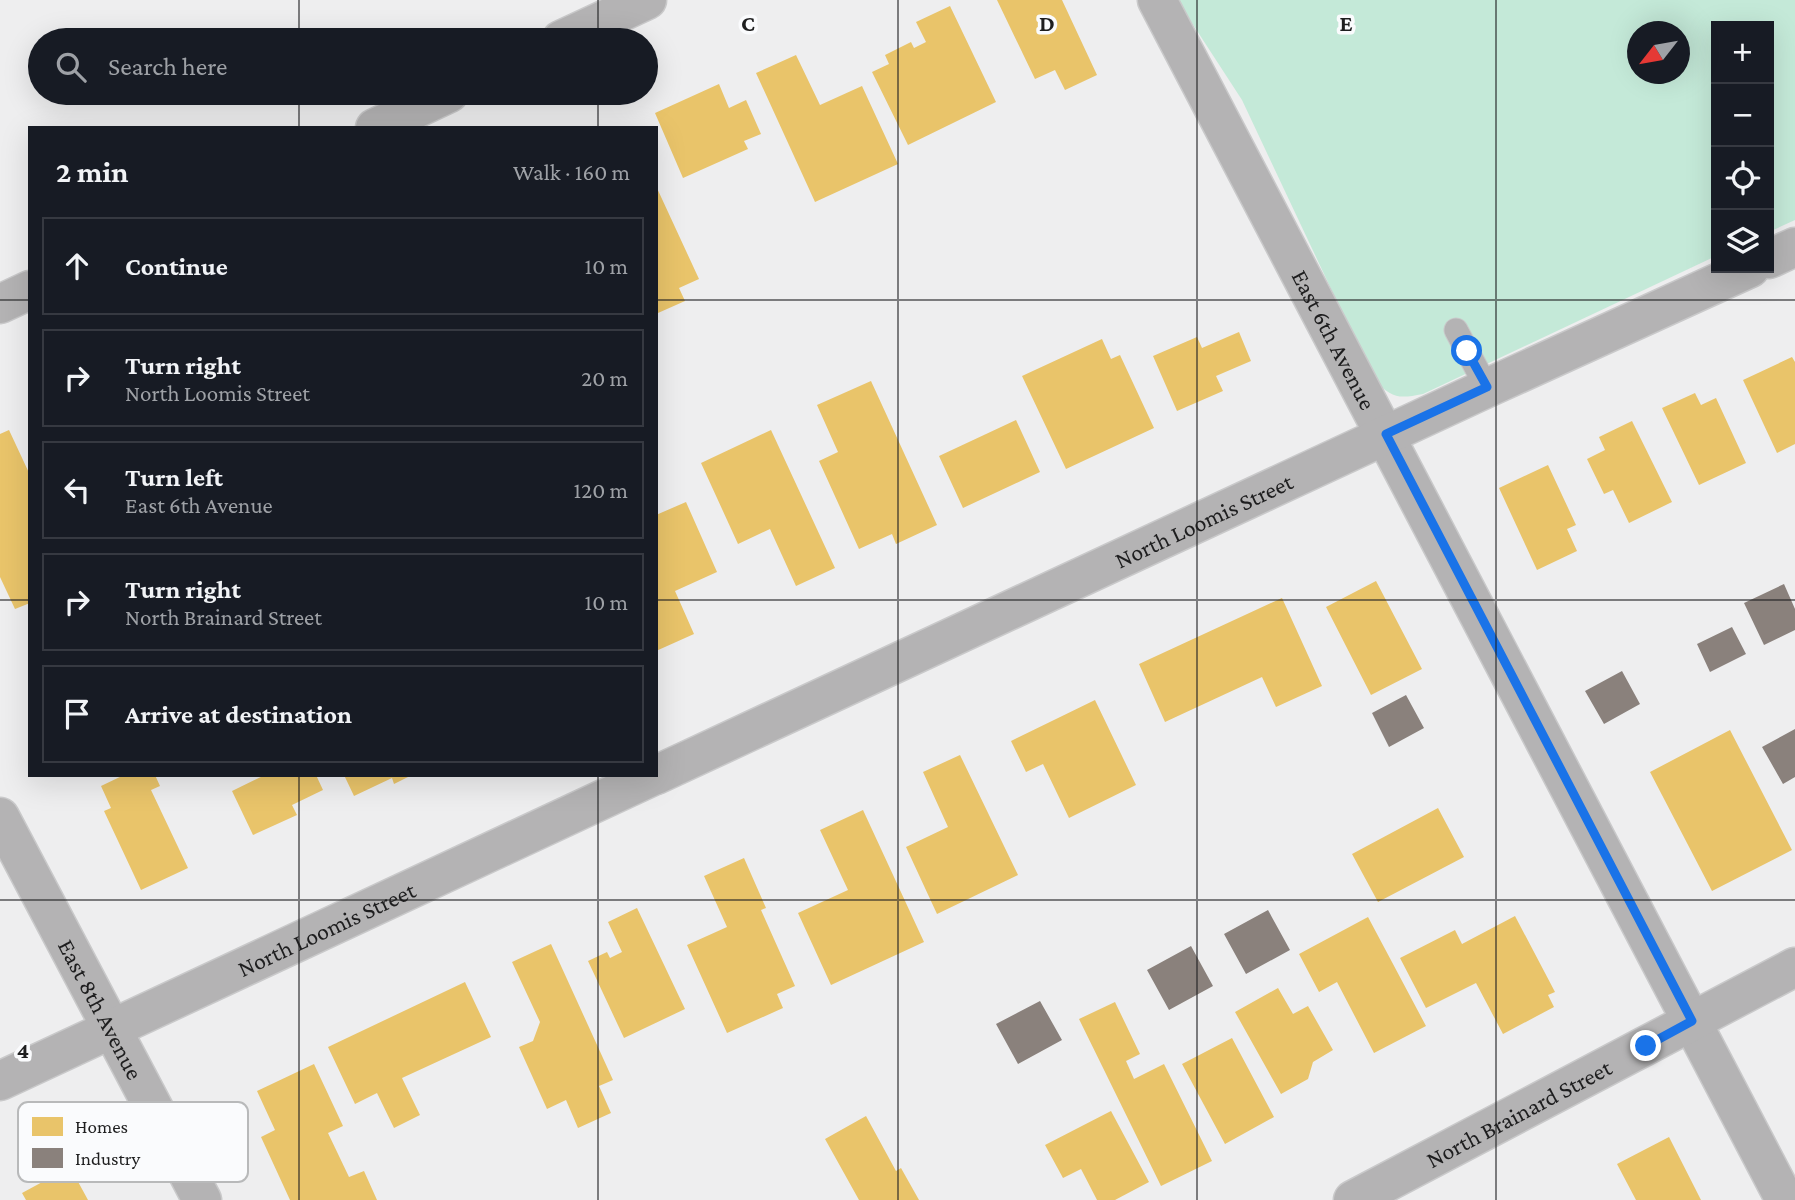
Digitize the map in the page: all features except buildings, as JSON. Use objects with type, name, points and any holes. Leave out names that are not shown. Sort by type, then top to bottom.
[{"type":"street","points":[[587,28],[647,0]]},
{"type":"street","name":"East 6th Avenue","points":[[1157,0],[1785,1200]]},
{"type":"street","points":[[379,126],[424,105]]},
{"type":"street","points":[[1774,257],[1795,247]]},
{"type":"street","name":"North Loomis Street","points":[[658,774],[1487,387],[1739,273]]},
{"type":"street","points":[[0,304],[28,291]]},
{"type":"street","name":"North Loomis Street","points":[[0,1082],[651,777]]},
{"type":"street","name":"East 8th Avenue","points":[[0,817],[151,1102]]},
{"type":"street","name":"North Brainard Street","points":[[1353,1200],[1795,967]]},
{"type":"street","name":"East 8th Avenue","points":[[193,1182],[202,1200]]},
{"type":"lane","points":[[1456,330],[1487,387]]},
{"type":"green space","points":[[1177,0],[1795,0],[1795,220],[1774,230],[1774,21],[1711,21],[1711,258],[1423,394],[1396,396],[1374,380],[1242,100]]},
{"type":"route","points":[[1467,351],[1487,387],[1386,434],[1406,477],[1692,1021],[1646,1046]]}]
